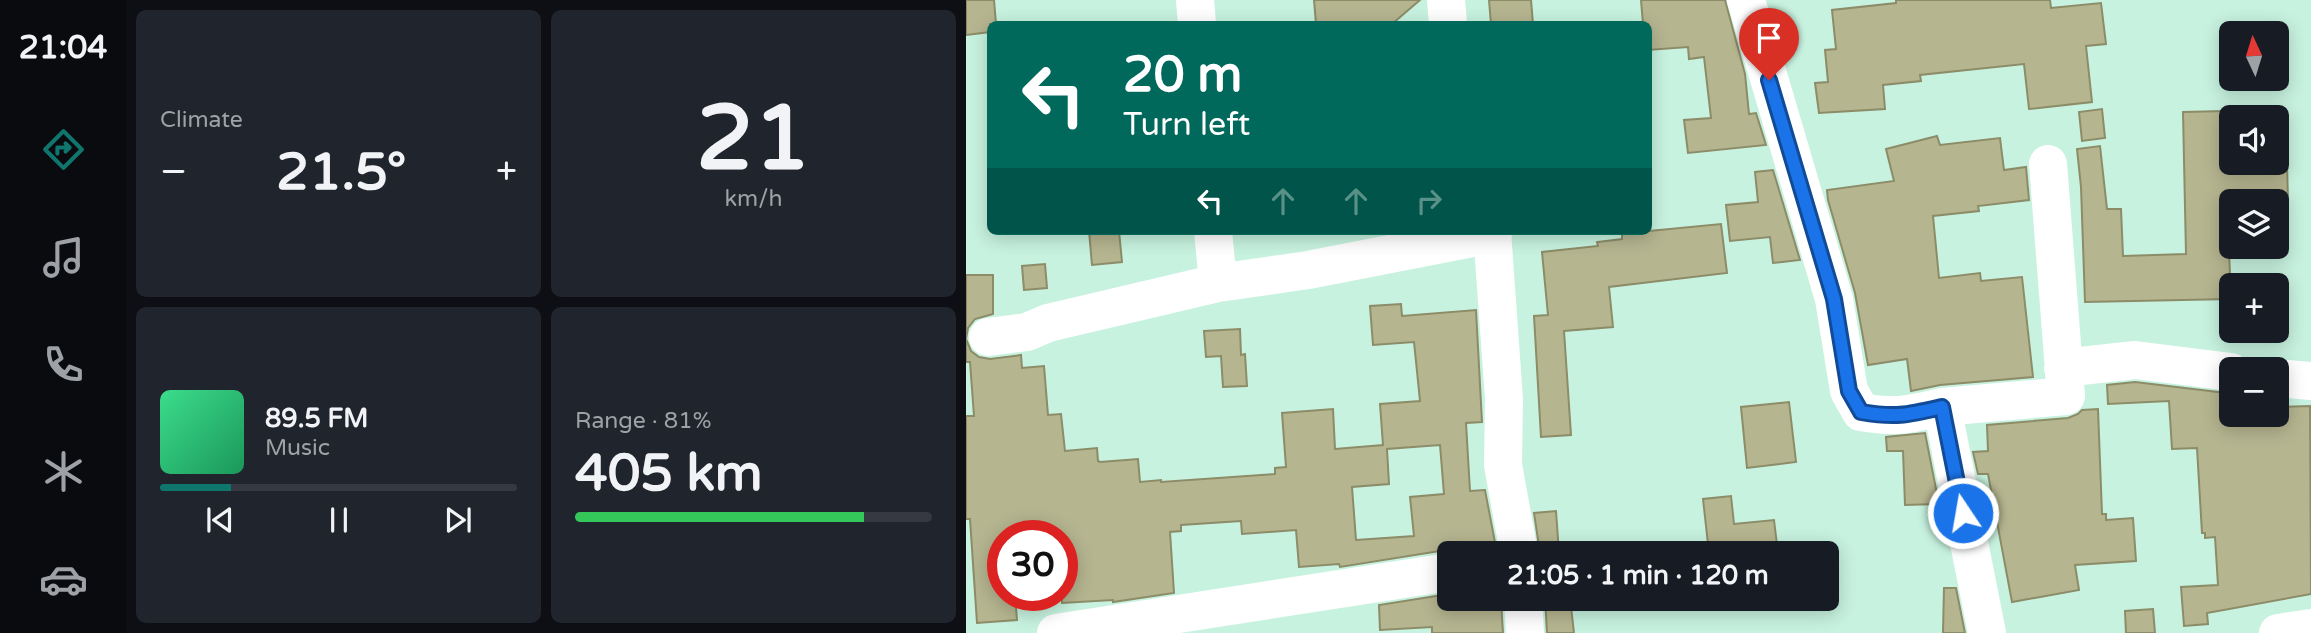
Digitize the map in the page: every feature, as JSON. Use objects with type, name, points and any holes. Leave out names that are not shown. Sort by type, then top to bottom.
[{"type":"street","points":[[1195,0],[1197,21]]},
{"type":"street","points":[[1446,0],[1448,21]]},
{"type":"street","points":[[1746,0],[1834,299],[1849,391],[1861,412],[1900,417],[1942,407],[2066,396],[2048,164]]},
{"type":"street","points":[[1213,235],[1217,283]]},
{"type":"street","points":[[988,337],[1027,332],[1048,323],[1217,283],[1308,270],[1482,235]]},
{"type":"street","points":[[1492,235],[1504,400],[1503,465],[1517,541]]},
{"type":"street","points":[[2063,368],[2136,360],[2219,370]]},
{"type":"street","points":[[2289,378],[2311,381]]},
{"type":"street","points":[[1942,407],[1986,633]]},
{"type":"street","points":[[1055,633],[1437,574]]},
{"type":"street","points":[[1524,611],[1525,633]]},
{"type":"street","points":[[2278,633],[2311,628]]},
{"type":"building","points":[[966,0],[994,0],[996,21],[987,21],[987,32],[966,35]]},
{"type":"building","points":[[1314,0],[1420,0],[1396,21],[1316,21]]},
{"type":"building","points":[[1489,0],[1531,0],[1533,21],[1491,21]]},
{"type":"building","points":[[1641,0],[1725,0],[1745,74],[1749,114],[1756,113],[1766,145],[1688,153],[1684,120],[1711,118],[1704,57],[1689,59],[1688,47],[1652,50],[1652,21],[1643,21]]},
{"type":"building","points":[[1896,0],[2050,0],[2051,8],[2101,3],[2106,44],[2086,46],[2092,102],[2029,109],[2024,64],[1920,75],[1921,81],[1883,85],[1885,109],[1819,113],[1815,83],[1828,82],[1825,50],[1836,49],[1832,10],[1896,3]]},
{"type":"building","points":[[2102,109],[2105,138],[2082,141],[2079,112]]},
{"type":"building","points":[[2219,111],[2219,175],[2287,175],[2288,189],[2219,189],[2219,259],[2229,259],[2230,273],[2219,273],[2219,299],[2085,302],[2077,149],[2100,146],[2107,209],[2121,209],[2123,256],[2186,254],[2183,112]]},
{"type":"building","points":[[1937,136],[1940,145],[2000,138],[2004,170],[2026,167],[2029,200],[1978,206],[1979,211],[1933,216],[1939,278],[1980,273],[1981,281],[2022,277],[2033,377],[1940,385],[1911,391],[1907,359],[1868,365],[1855,293],[1827,190],[1894,181],[1886,149]]},
{"type":"building","points":[[1773,170],[1800,260],[1773,263],[1770,237],[1730,241],[1726,205],[1758,202],[1755,172]]},
{"type":"building","points":[[1721,224],[1727,273],[1609,287],[1613,327],[1564,331],[1571,435],[1541,437],[1534,316],[1548,315],[1542,252],[1598,246],[1597,242],[1622,239],[1622,235],[1652,235],[1652,231]]},
{"type":"building","points":[[1089,235],[1119,235],[1122,262],[1092,265]]},
{"type":"building","points":[[1045,264],[1047,288],[1024,290],[1022,266]]},
{"type":"building","points":[[966,275],[993,275],[993,314],[975,319],[968,328],[966,339]]},
{"type":"building","points":[[1401,304],[1402,316],[1476,310],[1482,422],[1466,423],[1470,491],[1485,490],[1495,541],[1437,541],[1437,551],[1340,567],[1339,564],[1299,567],[1296,530],[1242,534],[1241,521],[1181,525],[1181,531],[1170,532],[1174,593],[1113,602],[1078,602],[1078,520],[987,520],[987,611],[1016,611],[1017,620],[977,623],[970,519],[966,519],[966,416],[974,416],[970,362],[966,362],[966,339],[971,351],[979,357],[990,359],[1021,355],[1022,368],[1044,366],[1048,415],[1061,414],[1065,451],[1097,448],[1100,462],[1138,459],[1140,482],[1275,474],[1275,468],[1286,467],[1282,413],[1333,409],[1335,449],[1383,445],[1380,404],[1420,401],[1414,342],[1373,345],[1370,306]],"holes":[[[1440,445],[1444,494],[1410,497],[1414,536],[1356,540],[1352,487],[1389,484],[1387,449]]]},
{"type":"building","points":[[1240,329],[1241,355],[1245,354],[1247,386],[1223,387],[1221,356],[1206,357],[1204,331]]},
{"type":"building","points":[[2135,382],[2219,392],[2219,427],[2289,427],[2289,407],[2310,406],[2311,594],[2207,613],[2208,624],[2184,626],[2181,587],[2218,585],[2215,537],[2205,538],[2205,533],[2202,533],[2197,448],[2172,449],[2169,401],[2108,404],[2107,385]]},
{"type":"building","points":[[1789,402],[1796,462],[1747,468],[1741,407]]},
{"type":"building","points":[[2098,409],[2102,514],[2106,514],[2106,520],[2133,518],[2136,561],[2075,565],[2079,590],[2012,602],[1988,474],[1978,474],[1973,452],[1988,451],[1987,425],[2068,418],[2082,410]]},
{"type":"building","points":[[1925,433],[1939,504],[1905,505],[1903,451],[1887,451],[1886,437]]},
{"type":"building","points":[[1731,496],[1734,524],[1774,520],[1777,541],[1708,541],[1703,499]]},
{"type":"building","points":[[1556,511],[1558,541],[1538,541],[1534,513]]},
{"type":"building","points":[[1944,588],[1956,588],[1965,633],[1943,633]]},
{"type":"building","points":[[1437,596],[1437,611],[1502,611],[1503,633],[1432,633],[1432,627],[1380,630],[1379,605]]},
{"type":"building","points":[[2153,609],[2155,633],[2126,633],[2125,611]]},
{"type":"building","points":[[1546,611],[1571,611],[1574,633],[1547,633]]},
{"type":"route","points":[[1769,80],[1834,299],[1849,391],[1861,412],[1900,417],[1942,407],[1963,513]]}]
